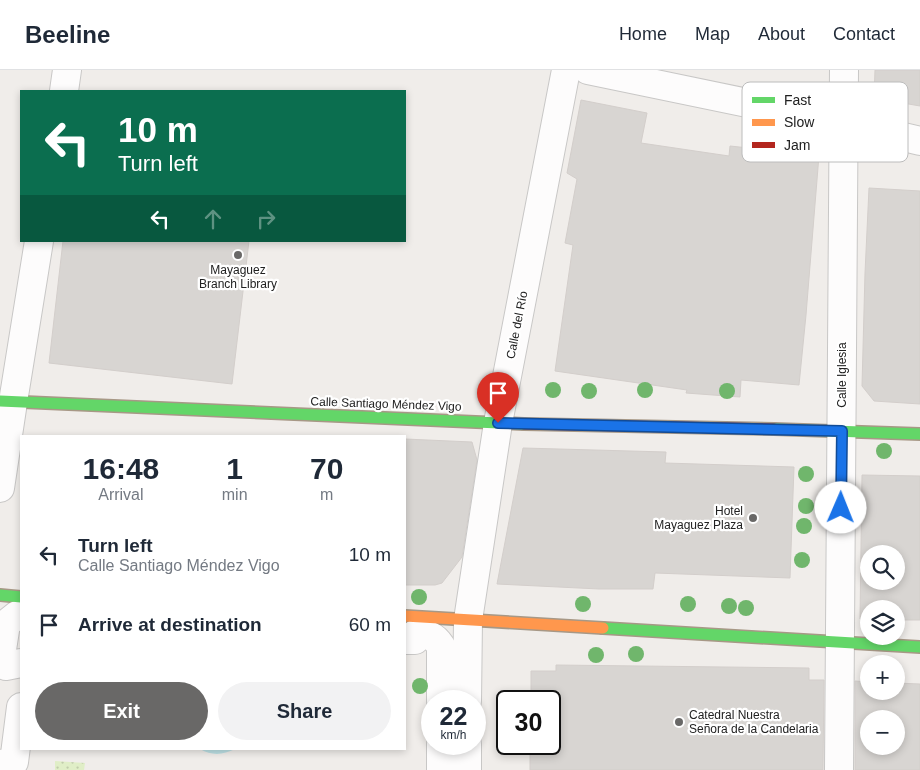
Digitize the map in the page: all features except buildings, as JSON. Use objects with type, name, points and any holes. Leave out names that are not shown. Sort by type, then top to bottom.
[{"type":"main road","name":"Calle Santiago Méndez Vigo","points":[[6,402],[498,423],[920,434]]},
{"type":"main road","points":[[0,595],[20,596]]},
{"type":"main road","points":[[406,616],[920,648]]},
{"type":"street","points":[[64,90],[67,70]]},
{"type":"street","name":"Calle del Río","points":[[467,690],[468,620],[498,423],[566,70]]},
{"type":"street","points":[[588,70],[742,102]]},
{"type":"street","name":"Calle Iglesia","points":[[839,770],[844,162]]},
{"type":"street","points":[[0,488],[6,402],[39,242]]},
{"type":"street","points":[[20,614],[6,624],[0,662],[6,666],[20,663]]},
{"type":"street","points":[[406,640],[415,640],[415,634],[430,635],[437,640],[441,646],[441,690]]},
{"type":"street","points":[[0,764],[14,762],[20,715]]},
{"type":"street","points":[[441,755],[441,770]]},
{"type":"street","points":[[467,755],[467,770]]},
{"type":"green space","points":[[55,761],[85,763],[84,770],[55,770]]},
{"type":"water","points":[[202,750],[233,750],[226,753],[209,753]]},
{"type":"traffic: fast","points":[[0,401],[524,424]]},
{"type":"traffic: fast","points":[[774,429],[920,434]]},
{"type":"traffic: fast","points":[[0,595],[20,597]]},
{"type":"traffic: fast","points":[[603,628],[920,647]]},
{"type":"traffic: slow","points":[[406,616],[603,628]]},
{"type":"traffic: jam","points":[[524,424],[774,429]]},
{"type":"place","name":"Mayaguez Branch Library","points":[[238,255]]},
{"type":"place","name":"Hotel Mayaguez Plaza","points":[[753,518]]},
{"type":"place","name":"Catedral Nuestra Señora de la Candelaria","points":[[679,722]]},
{"type":"route","points":[[498,423],[842,431],[841,508]]}]
